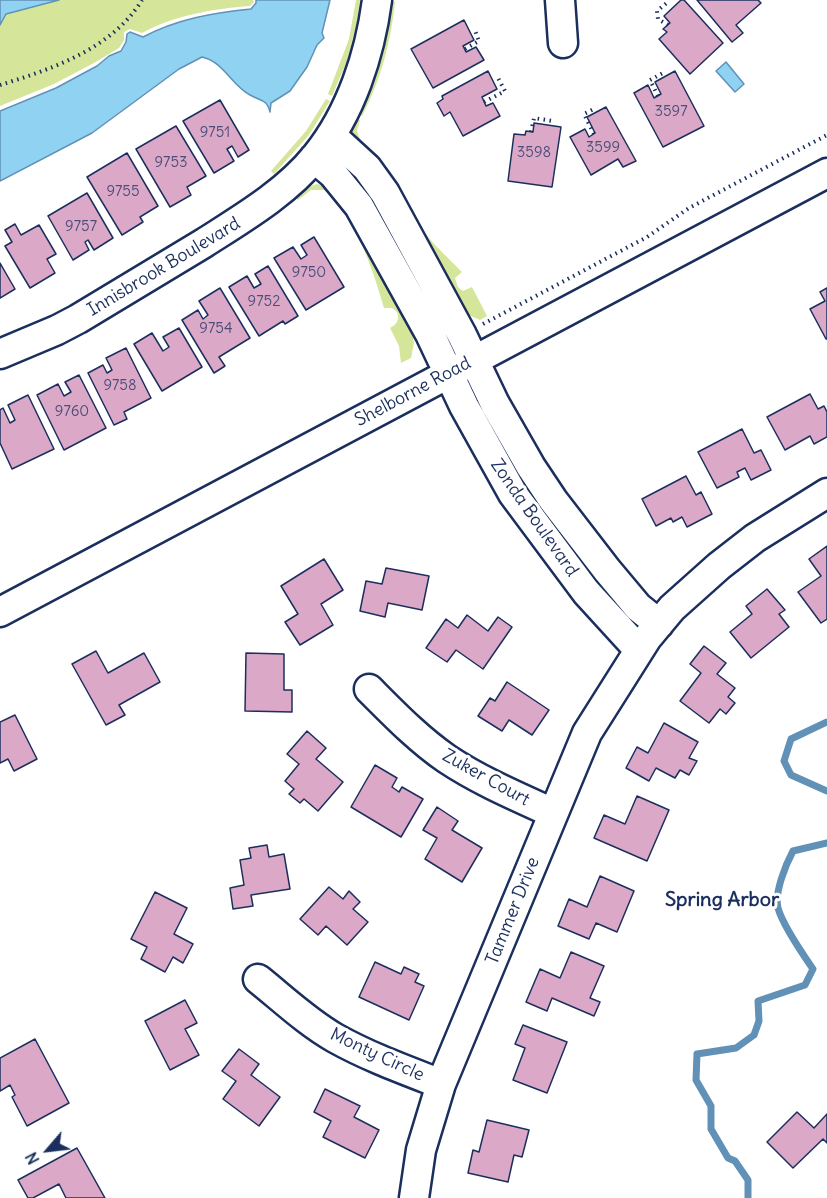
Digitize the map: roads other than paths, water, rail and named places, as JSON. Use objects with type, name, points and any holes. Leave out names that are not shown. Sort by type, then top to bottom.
[{"type":"street","name":"Innisbrook Boulevard","points":[[0,354],[49,334],[78,319],[211,238],[284,188],[314,158],[331,135],[345,108],[366,56],[377,0]]},
{"type":"street","points":[[560,0],[562,43]]},
{"type":"street","points":[[331,135],[367,168],[385,193],[474,360]]},
{"type":"street","points":[[314,158],[333,174],[359,206],[430,334],[448,374]]},
{"type":"street","name":"Shelborne Road","points":[[0,612],[827,173]]},
{"type":"street","name":"Zonda Boulevard","points":[[474,360],[516,442],[553,500],[638,607],[648,637]]},
{"type":"street","name":"Zonda Boulevard","points":[[448,374],[513,494],[586,592],[648,637]]},
{"type":"street","name":"Tammer Drive","points":[[414,1198],[421,1150],[441,1084],[587,733],[648,637],[680,601],[755,538],[827,493]]},
{"type":"street","name":"Zuker Court","points":[[369,689],[400,721],[448,759],[497,787],[553,813]]},
{"type":"street","name":"Monty Circle","points":[[258,979],[304,1017],[334,1037],[362,1052],[441,1084]]},
{"type":"water","points":[[0,0],[59,0],[6,14],[0,25]]},
{"type":"water","points":[[256,0],[330,0],[322,33],[324,38],[317,45],[307,67],[290,91],[271,103],[270,112],[265,102],[243,91],[216,64],[202,57],[179,69],[92,133],[0,181],[0,111],[56,88],[97,66],[109,56],[121,51],[127,34],[130,32],[143,37],[195,18],[251,9]]},
{"type":"water","points":[[726,62],[744,84],[735,92],[716,71]]},
{"type":"waterway","points":[[827,722],[791,739],[784,761],[791,775],[827,791]]},
{"type":"waterway","points":[[748,1198],[748,1180],[735,1161],[728,1158],[711,1129],[711,1106],[696,1080],[697,1054],[736,1048],[754,1035],[759,1021],[758,1001],[805,985],[813,969],[784,923],[777,902],[779,887],[793,851],[827,843]]},
{"type":"district","name":"Spring Arbor","points":[[722,900]]}]
